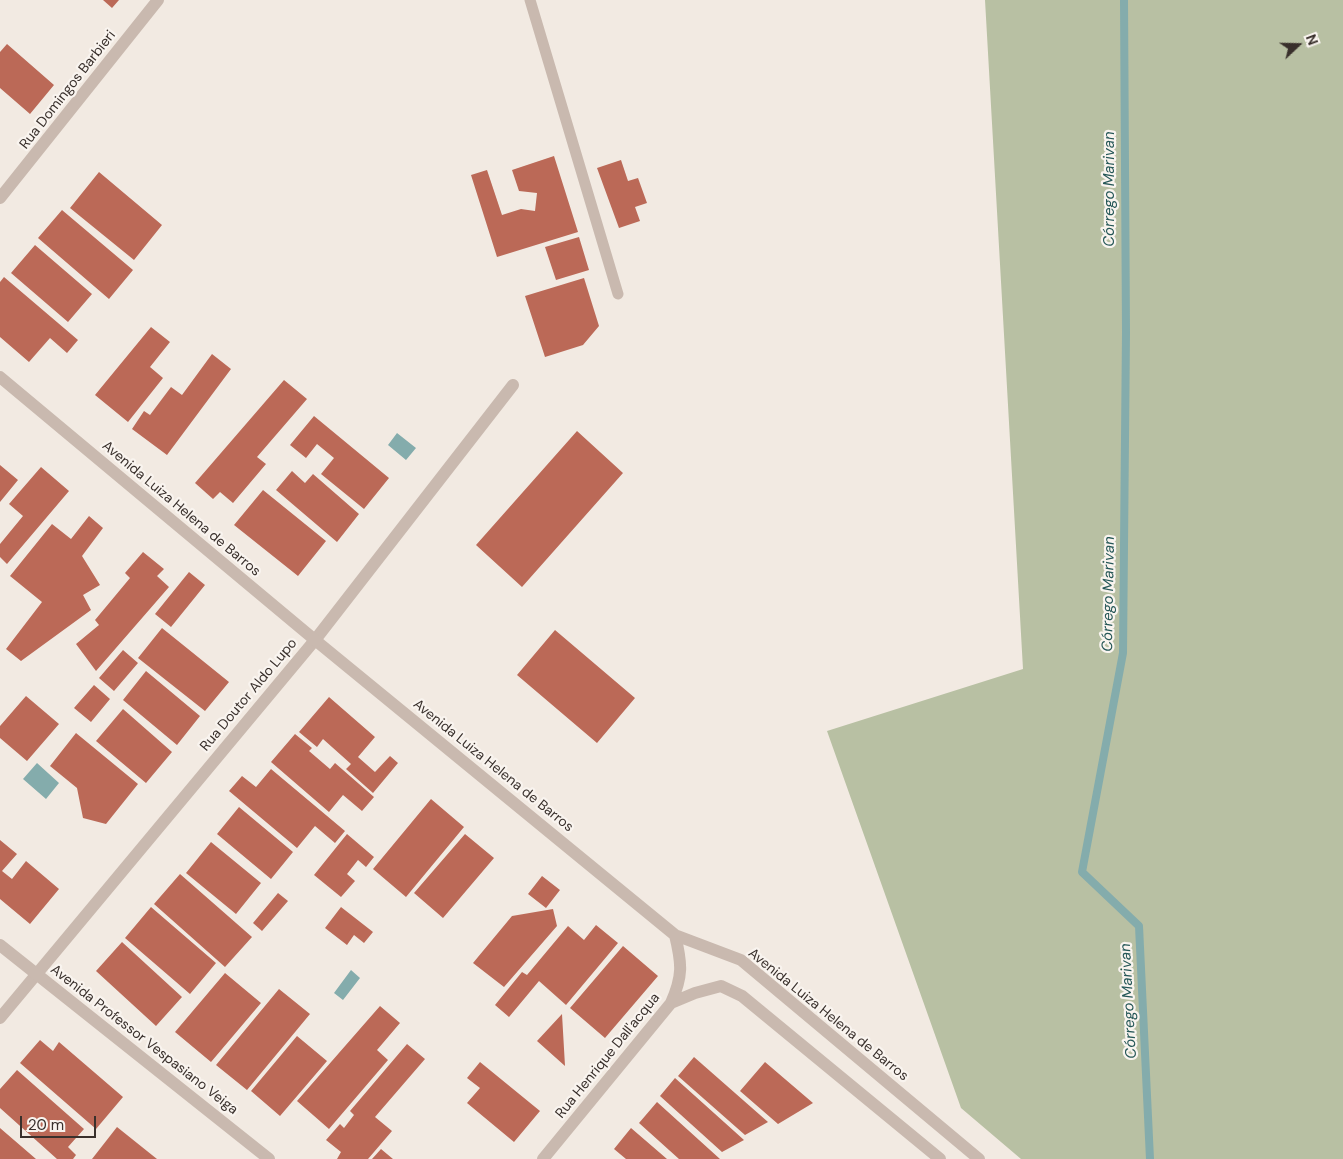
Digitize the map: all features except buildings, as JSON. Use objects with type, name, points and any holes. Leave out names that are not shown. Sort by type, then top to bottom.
[{"type":"street","name":"Rua Domingos Barbieri","points":[[0,198],[158,0]]},
{"type":"street","name":"Avenida Luiza Helena de Barros","points":[[0,377],[315,640],[676,935],[741,960],[979,1159]]},
{"type":"street","name":"Rua Doutor Aldo Lupo","points":[[0,1018],[315,640],[513,385]]},
{"type":"street","name":"Rua Henrique Dall'acqua","points":[[543,1159],[671,1003],[680,981],[682,960],[676,935]]},
{"type":"street","name":"Avenida Professor Vespasiano Veiga","points":[[0,944],[269,1159]]},
{"type":"street","points":[[671,1003],[695,993],[721,986],[742,996],[940,1159]]},
{"type":"lane","points":[[530,0],[618,294]]},
{"type":"green space","points":[[985,0],[1343,0],[1343,1159],[1021,1159],[961,1108],[827,731],[1023,669]]},
{"type":"water","points":[[397,433],[416,448],[406,460],[388,445]]},
{"type":"water","points":[[37,763],[59,783],[46,799],[23,779]]},
{"type":"water","points":[[351,970],[360,978],[343,1000],[334,993]]},
{"type":"waterway","name":"Córrego Marivan","points":[[1124,0],[1126,332],[1123,653],[1082,872],[1139,926],[1150,1159]]}]
